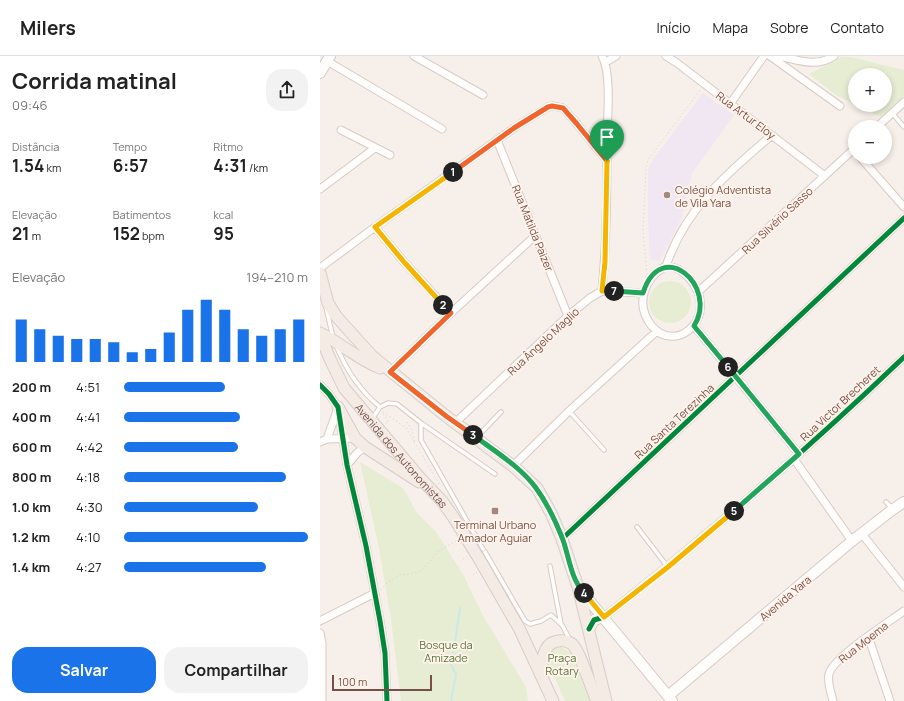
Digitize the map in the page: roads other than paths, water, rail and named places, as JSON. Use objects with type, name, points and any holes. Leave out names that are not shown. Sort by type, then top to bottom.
[{"type":"main road","points":[[320,273],[328,303],[336,316],[372,356],[390,372],[513,466],[537,488],[551,513],[562,539],[578,587],[606,701]]},
{"type":"main road","points":[[324,357],[324,338],[368,363],[390,372]]},
{"type":"main road","name":"Avenida dos Autonomistas","points":[[324,357],[344,388],[377,421],[437,489],[442,501],[465,536],[481,553],[519,628],[553,701]]},
{"type":"main road","points":[[338,407],[355,438],[365,447],[437,489]]},
{"type":"main road","points":[[541,676],[543,658],[547,647],[551,642],[567,641],[571,643],[577,651],[596,701]]},
{"type":"street","points":[[414,56],[483,95]]},
{"type":"street","points":[[616,56],[604,59],[607,76],[607,161],[605,262],[602,291],[643,293]]},
{"type":"street","name":"Rua Artur Eloy","points":[[666,56],[825,176]]},
{"type":"street","points":[[730,104],[764,56]]},
{"type":"street","points":[[770,56],[840,106]]},
{"type":"street","points":[[779,56],[814,63],[826,61],[834,56]]},
{"type":"street","points":[[320,73],[328,58],[442,129]]},
{"type":"street","points":[[884,120],[904,102]]},
{"type":"street","points":[[320,268],[497,140],[548,107],[563,108],[607,161]]},
{"type":"street","points":[[341,130],[390,155]]},
{"type":"street","points":[[666,266],[678,268],[684,272],[698,292],[701,303],[700,314],[694,326],[677,335],[664,335],[657,331],[652,326],[645,314],[643,293],[648,282],[654,275],[666,266],[672,247],[682,229],[702,202],[728,173],[772,135]]},
{"type":"street","name":"Rua Matilda Paizer","points":[[497,140],[568,316]]},
{"type":"street","points":[[320,188],[375,148]]},
{"type":"street","name":"Rua Silvério Sasso","points":[[698,292],[848,155]]},
{"type":"street","points":[[866,164],[904,207]]},
{"type":"street","name":"Rua Santa Terezinha","points":[[562,539],[904,218]]},
{"type":"street","points":[[375,227],[404,262],[451,313]]},
{"type":"street","points":[[390,372],[451,313],[536,235]]},
{"type":"street","name":"Rua Ângelo Maglio","points":[[456,422],[568,316],[590,298],[602,291]]},
{"type":"street","points":[[694,326],[736,376],[797,456],[852,541]]},
{"type":"street","points":[[513,466],[569,411],[657,331]]},
{"type":"street","name":"Rua Victor Brecheret","points":[[604,617],[668,567],[797,456],[904,357]]},
{"type":"street","points":[[320,385],[329,394],[338,407],[347,465],[375,593],[385,652],[387,701]]},
{"type":"street","points":[[327,439],[335,420],[338,407]]},
{"type":"street","points":[[320,442],[327,439],[355,438]]},
{"type":"street","points":[[347,465],[351,458],[365,447]]},
{"type":"street","name":"Avenida Yara","points":[[670,698],[862,534],[889,506],[904,502]]},
{"type":"street","points":[[862,534],[904,587]]},
{"type":"street","points":[[578,587],[670,698]]},
{"type":"street","points":[[320,622],[375,593]]},
{"type":"street","name":"Rua Moema","points":[[833,701],[828,682],[830,670],[839,659],[904,610]]},
{"type":"street","points":[[589,629],[594,620],[604,617]]},
{"type":"street","points":[[320,633],[322,643],[322,701]]},
{"type":"street","points":[[868,636],[890,701]]},
{"type":"lane","points":[[892,113],[904,127]]},
{"type":"lane","points":[[320,282],[324,338],[354,380],[369,398],[380,407]]},
{"type":"lane","points":[[380,407],[388,403],[397,404],[421,423],[495,474]]},
{"type":"lane","points":[[377,421],[380,407]]},
{"type":"lane","points":[[569,411],[604,450]]},
{"type":"lane","points":[[476,438],[501,412]]},
{"type":"lane","points":[[421,423],[421,440],[481,553],[525,621],[530,624],[541,621],[551,615],[562,625]]},
{"type":"lane","points":[[637,527],[668,567]]},
{"type":"lane","points":[[550,566],[562,625],[571,643]]},
{"type":"waterway","points":[[451,701],[456,674],[451,665],[460,608]]},
{"type":"place","name":"Colégio Adventista de Vila Yara","points":[[667,195]]},
{"type":"place","name":"Terminal Urbano Amador Aguiar","points":[[495,511]]},
{"type":"park label","name":"Bosque da Amizade","points":[[446,650]]},
{"type":"park label","name":"Praça Rotary","points":[[562,663]]}]
